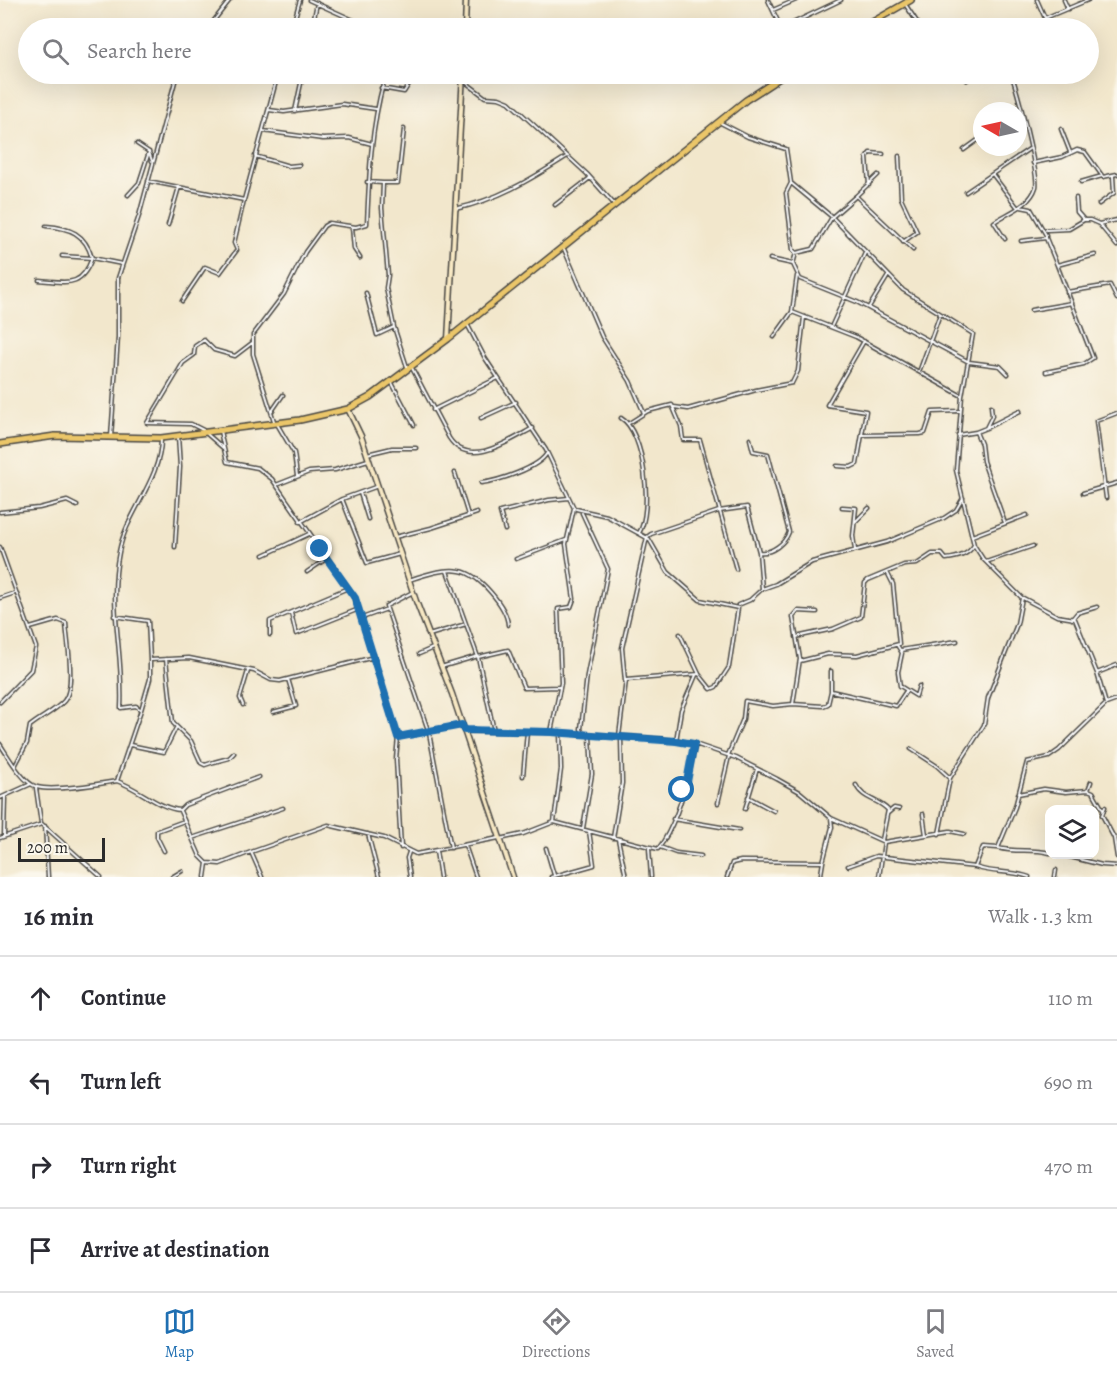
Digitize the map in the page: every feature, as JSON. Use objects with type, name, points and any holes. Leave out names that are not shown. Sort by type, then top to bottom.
[{"type":"highway","points":[[880,18],[911,0]]},
{"type":"highway","points":[[0,444],[55,436],[161,438],[276,424],[348,409],[370,397],[448,339],[719,122],[772,84]]},
{"type":"street","points":[[216,18],[230,0]]},
{"type":"street","points":[[295,18],[300,0]]},
{"type":"street","points":[[309,0],[349,18]]},
{"type":"street","points":[[465,18],[466,0]]},
{"type":"street","points":[[768,0],[777,18]]},
{"type":"street","points":[[773,10],[796,0]]},
{"type":"street","points":[[803,18],[841,0]]},
{"type":"street","points":[[1037,0],[1045,18],[1088,0]]},
{"type":"street","points":[[1064,0],[1068,9]]},
{"type":"street","points":[[314,18],[317,3]]},
{"type":"street","points":[[904,4],[914,18]]},
{"type":"street","points":[[111,437],[118,337],[116,287],[174,84]]},
{"type":"street","points":[[182,301],[205,267],[220,273],[235,255],[237,250],[234,243],[244,200],[276,84]]},
{"type":"street","points":[[295,111],[301,84]]},
{"type":"street","points":[[297,476],[294,453],[276,424],[252,343],[253,335],[287,289],[317,233],[329,223],[352,227],[367,224],[367,182],[376,109],[383,84]]},
{"type":"street","points":[[383,87],[404,92],[409,84]]},
{"type":"street","points":[[448,339],[462,84]]},
{"type":"street","points":[[470,84],[484,97],[499,98],[509,102],[590,178],[615,207]]},
{"type":"street","points":[[1015,84],[1020,102]]},
{"type":"street","points":[[269,110],[295,111],[342,104],[376,109]]},
{"type":"street","points":[[719,122],[748,137],[786,149],[791,183],[787,199],[793,250],[796,253],[793,264],[797,276],[793,287],[792,312],[774,337]]},
{"type":"street","points":[[367,182],[398,183],[404,129]]},
{"type":"street","points":[[1061,129],[1070,152]]},
{"type":"street","points":[[263,131],[323,140],[349,138],[372,145]]},
{"type":"street","points":[[1005,239],[994,222],[1030,198],[1036,184],[1027,140]]},
{"type":"street","points":[[137,144],[149,152],[152,164]]},
{"type":"street","points":[[964,150],[973,144]]},
{"type":"street","points":[[966,192],[1029,149]]},
{"type":"street","points":[[1033,163],[1062,157],[1077,150],[1085,152],[1102,176]]},
{"type":"street","points":[[128,195],[139,183],[149,152]]},
{"type":"street","points":[[869,184],[867,157],[870,153],[883,154]]},
{"type":"street","points":[[255,156],[289,166],[299,165]]},
{"type":"street","points":[[455,209],[479,204],[508,192],[567,156]]},
{"type":"street","points":[[898,156],[901,198],[917,232],[903,242]]},
{"type":"street","points":[[992,174],[1019,207],[1031,209]]},
{"type":"street","points":[[1081,182],[1117,174]]},
{"type":"street","points":[[796,253],[813,249],[832,218],[878,175]]},
{"type":"street","points":[[1099,204],[1114,193],[1113,176]]},
{"type":"street","points":[[555,205],[590,178]]},
{"type":"street","points":[[148,181],[244,200]]},
{"type":"street","points":[[383,183],[382,208],[388,275],[386,288],[394,327],[409,368],[455,447],[467,452],[487,450],[533,428]]},
{"type":"street","points":[[791,183],[832,218],[888,276],[922,304],[973,334],[960,411],[956,466],[974,545],[986,562],[1022,598],[1041,610],[1075,619],[1097,673],[1106,704]]},
{"type":"street","points":[[168,225],[180,187]]},
{"type":"street","points":[[856,196],[913,250]]},
{"type":"street","points":[[1030,198],[1031,209],[1046,230],[1046,238],[1058,265],[1066,292],[1093,355],[1092,361],[1046,372]]},
{"type":"street","points":[[1076,198],[1077,212],[1084,220],[1099,224],[1117,220]]},
{"type":"street","points":[[1046,230],[1069,229],[1084,220]]},
{"type":"street","points":[[1099,224],[1117,246]]},
{"type":"street","points":[[39,280],[63,282],[78,280],[84,275],[92,258],[87,242],[77,233],[62,227],[46,226]]},
{"type":"street","points":[[352,227],[354,249],[360,258]]},
{"type":"street","points":[[1021,241],[1046,238]]},
{"type":"street","points":[[563,248],[602,337],[630,381],[644,413]]},
{"type":"street","points":[[832,325],[865,253]]},
{"type":"street","points":[[1058,265],[1095,255]]},
{"type":"street","points":[[62,256],[92,258],[122,264]]},
{"type":"street","points":[[770,259],[793,264]]},
{"type":"street","points":[[797,276],[845,296],[969,362],[1000,366],[1008,374]]},
{"type":"street","points":[[868,308],[888,276]]},
{"type":"street","points":[[1066,292],[1110,285],[1117,299]]},
{"type":"street","points":[[366,293],[377,335],[394,327]]},
{"type":"street","points":[[1031,310],[1072,303]]},
{"type":"street","points":[[792,312],[832,325],[962,396]]},
{"type":"street","points":[[919,372],[940,314]]},
{"type":"street","points":[[629,423],[644,413],[664,406],[694,408],[750,391],[792,383],[798,371],[804,316]]},
{"type":"street","points":[[467,324],[498,378],[533,428],[574,508],[566,540],[574,599],[571,607],[558,609],[560,687],[551,732]]},
{"type":"street","points":[[223,448],[191,424],[147,423],[183,363],[194,355],[195,345],[204,340],[214,350],[236,356],[252,343]]},
{"type":"street","points":[[837,465],[851,467],[857,464],[866,411],[827,405],[864,341]]},
{"type":"street","points":[[433,410],[498,378]]},
{"type":"street","points":[[392,381],[414,425]]},
{"type":"street","points":[[272,411],[283,395]]},
{"type":"street","points":[[481,418],[516,402]]},
{"type":"street","points":[[674,406],[683,440],[697,438],[702,442],[736,569]]},
{"type":"street","points":[[991,406],[992,416],[996,422]]},
{"type":"street","points":[[348,409],[367,454],[513,877]]},
{"type":"street","points":[[863,435],[925,433],[932,412],[960,411]]},
{"type":"street","points":[[958,435],[976,432],[1020,411]]},
{"type":"street","points":[[1106,498],[1096,436],[1096,420],[1117,413]]},
{"type":"street","points":[[986,428],[992,416]]},
{"type":"street","points":[[621,418],[629,423],[640,450],[644,471],[645,494],[642,526],[639,533]]},
{"type":"street","points":[[220,431],[228,463],[258,468],[276,485],[348,588],[360,609],[398,737],[396,759],[401,848]]},
{"type":"street","points":[[976,432],[981,444],[982,461],[1005,523]]},
{"type":"street","points":[[175,547],[180,467],[178,436]]},
{"type":"street","points":[[141,710],[136,706],[121,708],[122,659],[114,616],[119,550],[158,459],[161,438]]},
{"type":"street","points":[[750,439],[753,452],[768,454],[789,532],[777,547],[765,553],[759,552]]},
{"type":"street","points":[[367,454],[392,448],[416,448]]},
{"type":"street","points":[[481,483],[516,474],[540,463],[547,453]]},
{"type":"street","points":[[276,485],[297,476],[335,470],[369,460]]},
{"type":"street","points":[[455,473],[468,515]]},
{"type":"street","points":[[1083,493],[1117,483]]},
{"type":"street","points":[[300,522],[342,499],[378,486]]},
{"type":"street","points":[[360,493],[368,519]]},
{"type":"street","points":[[505,530],[500,512],[549,500],[570,498]]},
{"type":"street","points":[[574,508],[581,512],[607,516],[647,537],[668,572],[687,590],[710,603],[737,605],[750,600],[762,589],[776,584],[812,562],[887,542],[944,518],[956,510],[963,498]]},
{"type":"street","points":[[342,499],[367,563],[400,554]]},
{"type":"street","points":[[0,512],[39,508],[67,501],[76,506]]},
{"type":"street","points":[[647,537],[661,530],[719,511],[747,507],[759,552],[762,589]]},
{"type":"street","points":[[842,507],[856,508],[855,550]]},
{"type":"street","points":[[855,522],[869,508]]},
{"type":"street","points":[[578,734],[581,729],[596,624],[608,569],[581,512]]},
{"type":"street","points":[[394,537],[477,513]]},
{"type":"street","points":[[972,536],[1027,515]]},
{"type":"street","points":[[264,555],[309,534]]},
{"type":"street","points":[[613,837],[622,783],[620,736],[626,681],[622,648],[647,537]]},
{"type":"street","points":[[516,559],[566,540]]},
{"type":"street","points":[[796,637],[833,629],[861,618],[865,583],[904,565],[917,564],[932,554],[942,554],[946,559],[961,556],[971,551],[974,545]]},
{"type":"street","points":[[986,562],[1033,546]]},
{"type":"street","points":[[0,547],[1,557],[36,647],[31,670],[22,682],[0,702]]},
{"type":"street","points":[[307,572],[326,559]]},
{"type":"street","points":[[409,580],[447,571],[467,573],[496,597],[504,612],[507,625]]},
{"type":"street","points":[[447,571],[478,656],[494,731]]},
{"type":"street","points":[[887,574],[893,584],[897,645],[901,650],[899,682],[906,691],[916,696],[919,686]]},
{"type":"street","points":[[270,635],[270,621],[348,588]]},
{"type":"street","points":[[413,592],[386,606],[429,733],[451,848]]},
{"type":"street","points":[[0,598],[15,593]]},
{"type":"street","points":[[939,834],[950,778],[984,725],[988,698],[1017,624],[1022,598]]},
{"type":"street","points":[[680,634],[698,675],[713,689],[727,672],[736,634],[737,605]]},
{"type":"street","points":[[1072,620],[1077,614],[1097,607]]},
{"type":"street","points":[[291,613],[296,634],[360,609]]},
{"type":"street","points":[[362,618],[387,609]]},
{"type":"street","points":[[793,704],[800,661],[792,619],[795,612],[817,612]]},
{"type":"street","points":[[114,616],[148,621],[150,660],[150,679],[117,781]]},
{"type":"street","points":[[15,766],[21,759],[27,743],[30,726],[57,707],[68,693],[70,670],[66,623],[58,620],[30,628]]},
{"type":"street","points":[[429,635],[466,624]]},
{"type":"street","points":[[901,650],[957,641]]},
{"type":"street","points":[[800,661],[813,660],[828,654],[857,655],[897,645]]},
{"type":"street","points":[[419,654],[434,648]]},
{"type":"street","points":[[441,667],[508,650],[524,688],[560,687]]},
{"type":"street","points":[[150,660],[189,658],[249,670],[271,680],[288,679],[374,657]]},
{"type":"street","points":[[166,659],[172,715],[176,728],[192,741],[203,764],[224,759],[234,753]]},
{"type":"street","points":[[1097,673],[1117,665]]},
{"type":"street","points":[[243,705],[240,698],[249,670]]},
{"type":"street","points":[[718,803],[728,755],[742,719],[745,701],[773,706],[828,704],[831,691],[831,671]]},
{"type":"street","points":[[626,681],[698,675]]},
{"type":"street","points":[[676,741],[681,710],[698,675]]},
{"type":"street","points":[[273,712],[296,706],[288,679]]},
{"type":"street","points":[[831,691],[896,706],[906,691]]},
{"type":"street","points":[[998,848],[1027,762],[1049,757],[1106,704],[1117,700]]},
{"type":"street","points":[[398,737],[462,725]]},
{"type":"street","points":[[130,745],[164,752],[176,728]]},
{"type":"street","points":[[581,729],[583,735]]},
{"type":"street","points":[[464,730],[560,732],[694,744],[728,755],[757,768],[800,792],[831,818],[885,842],[953,831],[964,834]]},
{"type":"street","points":[[523,776],[527,731]]},
{"type":"street","points":[[554,822],[561,769],[560,732]]},
{"type":"street","points":[[583,828],[592,774],[590,736]]},
{"type":"street","points":[[660,847],[687,782],[694,744]]},
{"type":"street","points":[[0,746],[15,766],[36,787],[63,788],[117,781],[147,795],[170,810],[180,810],[185,805],[259,777]]},
{"type":"street","points":[[911,749],[937,765],[950,778]]},
{"type":"street","points":[[745,809],[757,768]]},
{"type":"street","points":[[1088,790],[1089,782]]},
{"type":"street","points":[[0,798],[31,783]]},
{"type":"street","points":[[856,785],[863,795],[878,801],[888,810],[879,877]]},
{"type":"street","points":[[36,787],[41,823],[101,877]]},
{"type":"street","points":[[1018,794],[1044,789],[1093,792],[1104,809],[1116,845],[1117,858]]},
{"type":"street","points":[[4,836],[5,796]]},
{"type":"street","points":[[748,797],[774,811]]},
{"type":"street","points":[[192,838],[283,808]]},
{"type":"street","points":[[888,813],[894,808],[899,808]]},
{"type":"street","points":[[180,810],[200,856],[207,863],[220,864],[328,825],[384,838],[416,854],[523,834],[554,822],[583,828],[649,848],[660,847],[676,853],[700,856]]},
{"type":"street","points":[[923,814],[926,835]]},
{"type":"street","points":[[820,874],[832,827],[831,818]]},
{"type":"street","points":[[673,819],[739,830]]},
{"type":"street","points":[[164,851],[157,837],[157,831],[184,821]]},
{"type":"street","points":[[0,838],[41,823]]},
{"type":"street","points":[[45,826],[48,877]]},
{"type":"street","points":[[546,848],[552,876],[594,865],[589,831]]},
{"type":"street","points":[[368,834],[379,877]]},
{"type":"street","points":[[618,839],[626,877]]},
{"type":"street","points":[[465,845],[476,877]]},
{"type":"street","points":[[975,867],[983,847],[1016,852],[1034,849],[1045,852]]},
{"type":"street","points":[[649,848],[651,877]]},
{"type":"street","points":[[436,851],[440,877]]},
{"type":"street","points":[[250,852],[262,877]]},
{"type":"street","points":[[409,852],[407,858],[410,877]]},
{"type":"street","points":[[848,866],[870,857],[975,867],[994,873],[1029,877]]},
{"type":"street","points":[[1081,859],[1116,865]]},
{"type":"street","points":[[727,877],[732,863],[741,861],[823,862]]},
{"type":"street","points":[[205,877],[207,863]]},
{"type":"street","points":[[1055,877],[1056,870]]},
{"type":"street","points":[[172,877],[182,871]]},
{"type":"route","points":[[320,549],[355,598],[393,714],[398,737],[462,725],[464,730],[532,731],[655,738],[694,744],[687,782],[682,790]]}]
